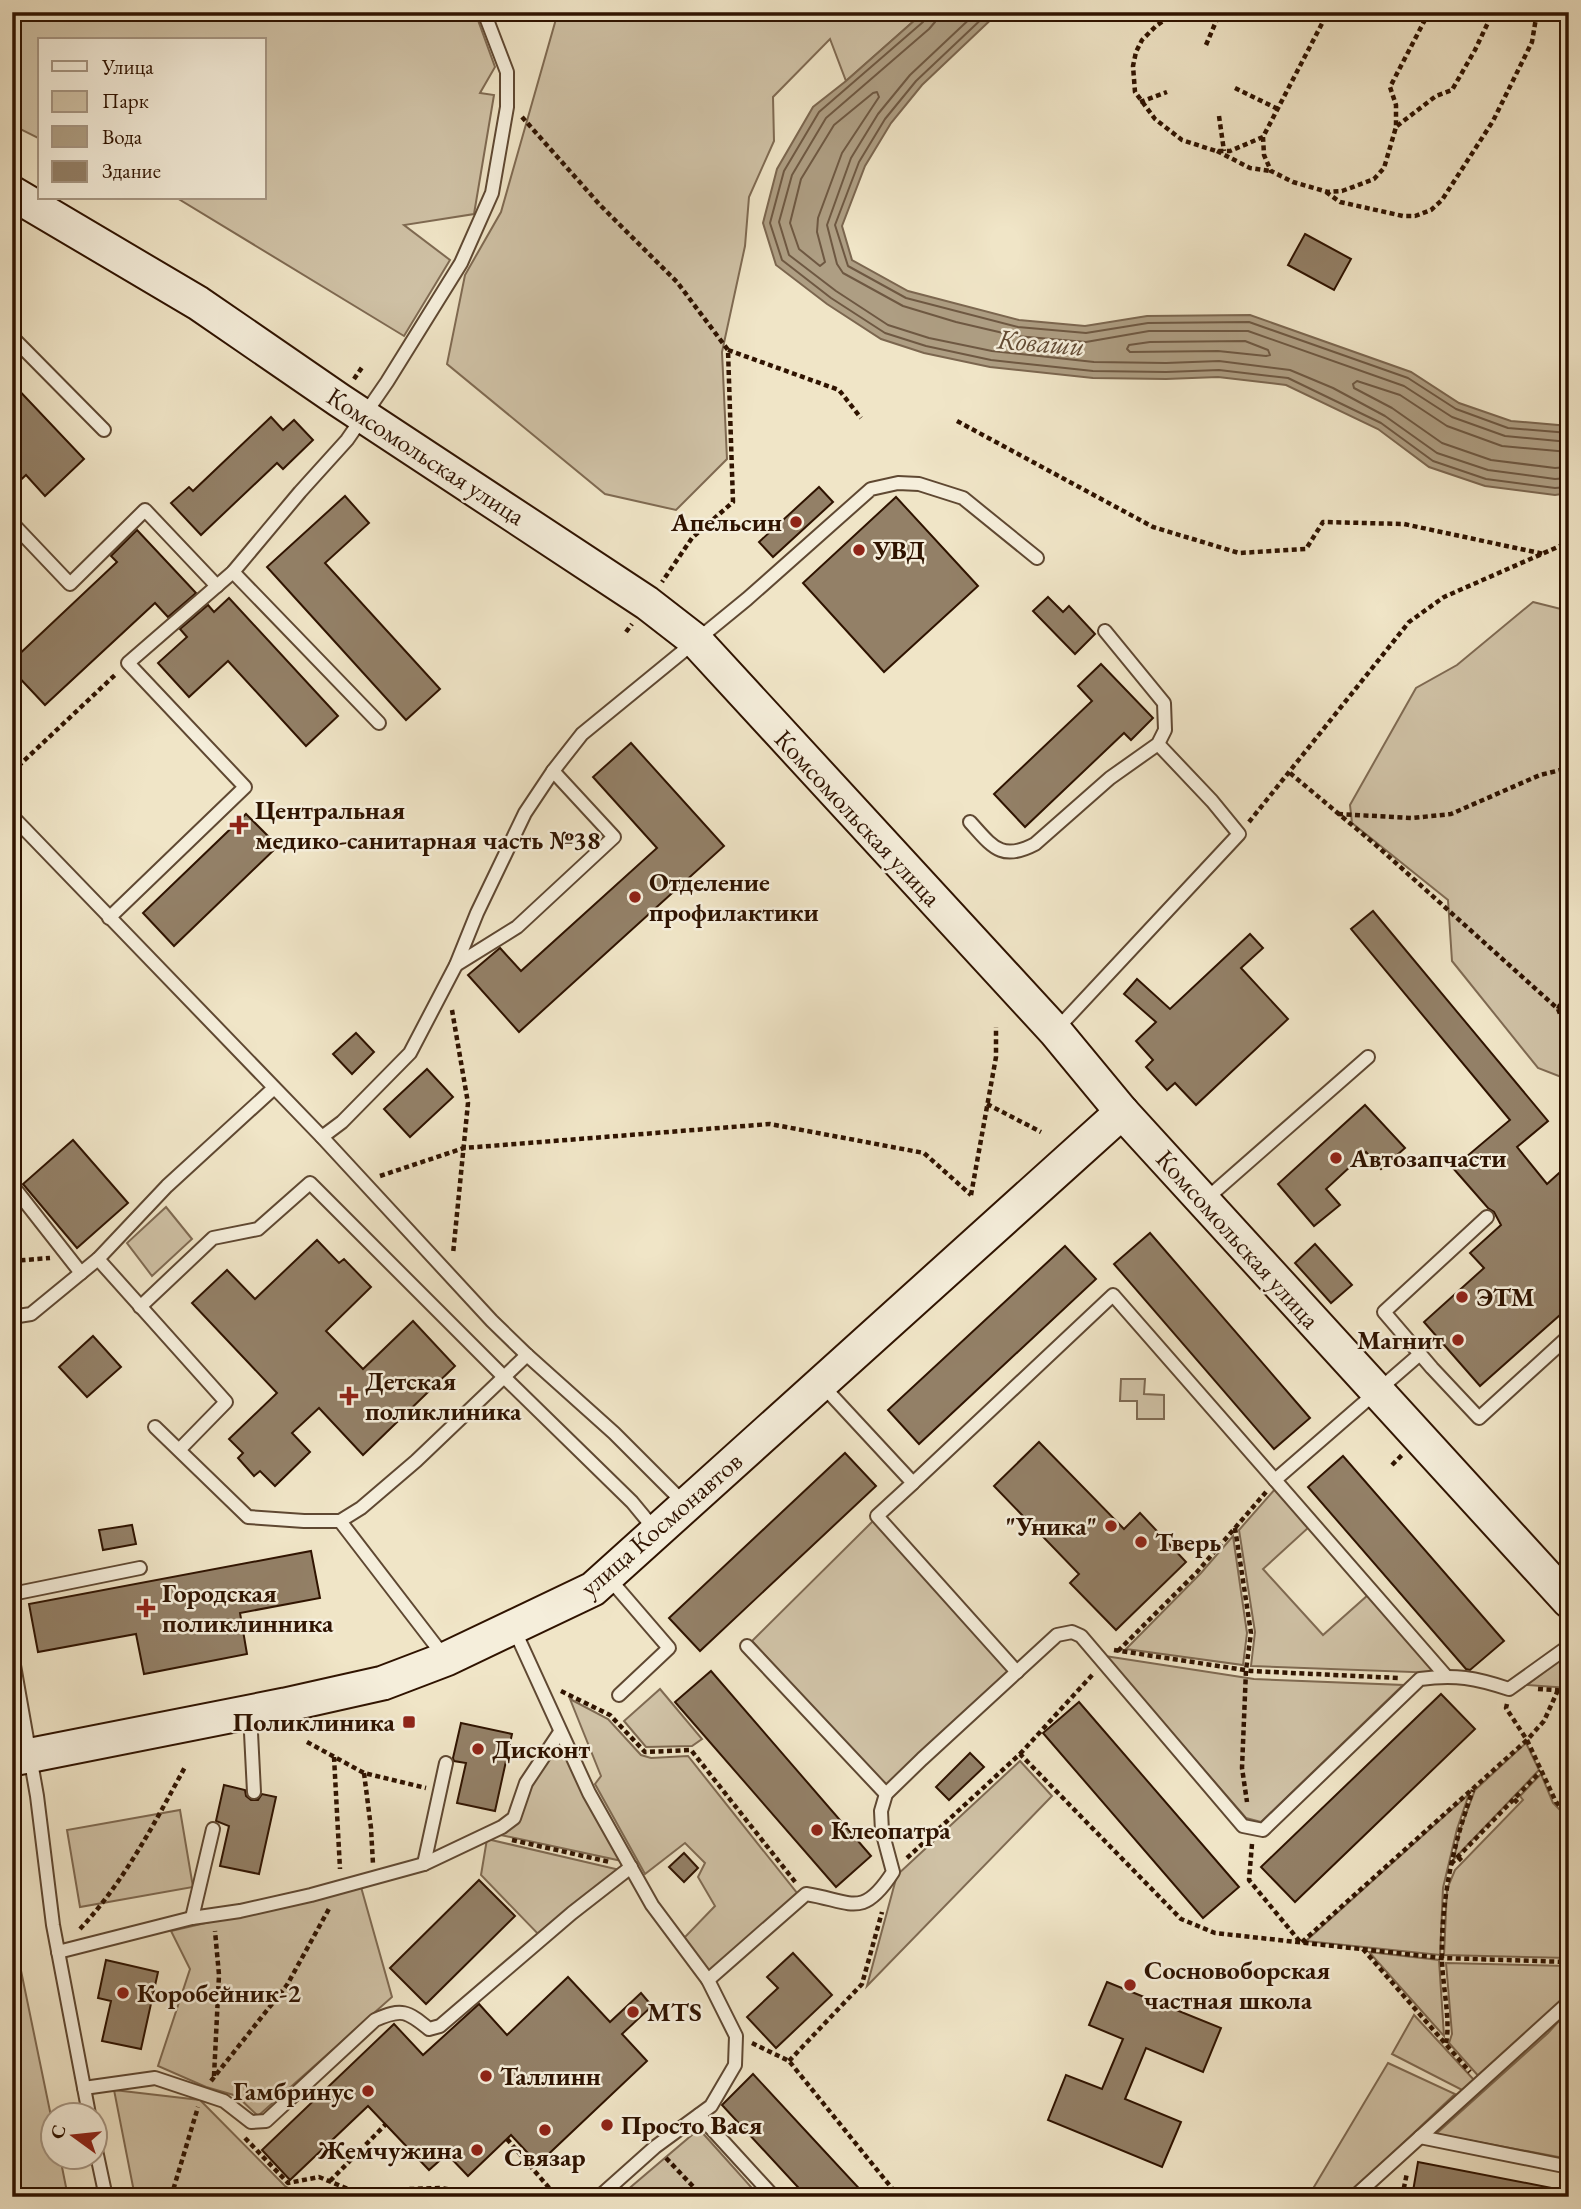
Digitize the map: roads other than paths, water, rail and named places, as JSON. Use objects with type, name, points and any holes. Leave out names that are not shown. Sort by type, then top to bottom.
[{"type":"street","name":"Комсомольская улица","points":[[12,193],[198,303],[613,580],[695,641],[1055,1031],[1122,1112],[1569,1601]]},
{"type":"street","name":"улица Космонавтов","points":[[21,1757],[250,1713],[383,1682],[446,1659],[514,1629],[593,1589],[1122,1112]]},
{"type":"lane","points":[[109,918],[244,787],[128,663],[233,572],[347,440],[429,317],[461,263],[492,194],[507,107],[507,72],[484,12]]},
{"type":"lane","points":[[12,337],[104,430]]},
{"type":"lane","points":[[322,1137],[342,1122],[410,1053],[456,965],[502,858],[525,813],[582,734],[747,599],[871,489],[898,483],[919,484],[963,498],[1037,558]]},
{"type":"lane","points":[[12,523],[70,584],[145,510],[217,586]]},
{"type":"lane","points":[[233,572],[379,723]]},
{"type":"lane","points":[[970,822],[995,849],[1007,853],[1021,851],[1035,844],[1110,778],[1158,744],[1165,730],[1164,704],[1105,631]]},
{"type":"lane","points":[[1055,1031],[1239,834],[1158,744]]},
{"type":"lane","points":[[456,965],[517,927],[614,837],[553,771]]},
{"type":"lane","points":[[12,816],[322,1137],[527,1355],[614,1433],[686,1505]]},
{"type":"lane","points":[[1203,1201],[1368,1057]]},
{"type":"lane","points":[[12,1317],[31,1314],[98,1259],[167,1186],[274,1088]]},
{"type":"lane","points":[[140,1307],[213,1238],[258,1229],[310,1183],[632,1502],[656,1532]]},
{"type":"lane","points":[[12,1185],[81,1273]]},
{"type":"lane","points":[[1487,1217],[1384,1312],[1479,1418],[1569,1336]]},
{"type":"lane","points":[[98,1259],[226,1402],[180,1449]]},
{"type":"lane","points":[[1017,1672],[877,1516],[1113,1295],[1445,1675]]},
{"type":"lane","points":[[1275,1480],[1420,1354]]},
{"type":"lane","points":[[155,1427],[248,1517],[340,1521],[361,1508],[416,1461],[527,1355]]},
{"type":"lane","points":[[821,1383],[913,1483]]},
{"type":"lane","points":[[340,1521],[446,1659]]},
{"type":"lane","points":[[12,1594],[140,1568]]},
{"type":"lane","points":[[607,1576],[669,1648],[619,1695]]},
{"type":"lane","points":[[514,1629],[589,1793],[652,1905],[708,1979],[736,2036],[735,2066],[711,2106],[655,2147],[599,2197]]},
{"type":"lane","points":[[708,1979],[806,1894],[849,1905],[861,1904],[882,1888],[892,1872],[882,1831],[881,1811],[886,1794],[1057,1635],[1072,1632],[1081,1636],[1243,1826],[1263,1830],[1420,1679],[1445,1675],[1475,1678],[1509,1689],[1569,1646]]},
{"type":"lane","points":[[747,1646],[886,1794]]},
{"type":"lane","points":[[12,1654],[21,1757],[86,2100]]},
{"type":"lane","points":[[250,1713],[254,1792]]},
{"type":"lane","points":[[58,1952],[192,1918],[240,1911],[341,1887],[424,1864],[502,1827],[514,1818],[526,1783],[560,1732]]},
{"type":"lane","points":[[424,1864],[446,1763]]},
{"type":"lane","points":[[192,1918],[213,1829]]},
{"type":"lane","points":[[84,2088],[155,2078],[224,2101],[251,2122],[266,2121],[375,2020],[396,2011],[412,2015],[429,2029],[440,2026],[572,1913],[631,1867]]},
{"type":"lane","points":[[1354,2197],[1569,2003]]},
{"type":"lane","points":[[699,2115],[774,2197]]},
{"type":"lane","points":[[1420,2137],[1569,2167]]},
{"type":"lane","points":[[100,2170],[106,2197]]},
{"type":"water","name":"Коваши","points":[[924,12],[999,12],[922,85],[891,123],[865,166],[842,226],[852,260],[908,291],[1019,320],[1085,326],[1147,316],[1250,315],[1411,372],[1459,403],[1511,421],[1569,426],[1569,493],[1555,495],[1485,486],[1429,467],[1378,429],[1286,385],[1218,377],[1093,378],[990,367],[924,353],[881,339],[827,304],[776,265],[763,223],[777,169],[813,107]]},
{"type":"place","name":"Апельсин","points":[[796,522]]},
{"type":"place","name":"УВД","points":[[859,550]]},
{"type":"place","name":"Центральная медико-санитарная часть №38","points":[[239,825]]},
{"type":"place","name":"Отделение профилактики","points":[[635,897]]},
{"type":"place","name":"Автозапчасти","points":[[1336,1158]]},
{"type":"place","name":"ЭТМ","points":[[1462,1297]]},
{"type":"place","name":"Магнит","points":[[1458,1340]]},
{"type":"place","name":"Детская поликлиника","points":[[349,1396]]},
{"type":"place","name":"\"Уника\"","points":[[1111,1526]]},
{"type":"place","name":"Тверь","points":[[1141,1542]]},
{"type":"place","name":"Городская поликлинника","points":[[146,1608]]},
{"type":"place","name":"Поликлиника","points":[[409,1722]]},
{"type":"place","name":"Дисконт","points":[[478,1749]]},
{"type":"place","name":"Клеопатра","points":[[817,1830]]},
{"type":"place","name":"Сосновоборская частная школа","points":[[1130,1985]]},
{"type":"place","name":"Коробейник-2","points":[[123,1993]]},
{"type":"place","name":"MTS","points":[[633,2012]]},
{"type":"place","name":"Таллинн","points":[[486,2076]]},
{"type":"place","name":"Гамбринус","points":[[368,2091]]},
{"type":"place","name":"Просто Вася","points":[[607,2125]]},
{"type":"place","name":"Связар","points":[[545,2130]]},
{"type":"place","name":"Жемчужина","points":[[477,2150]]}]
